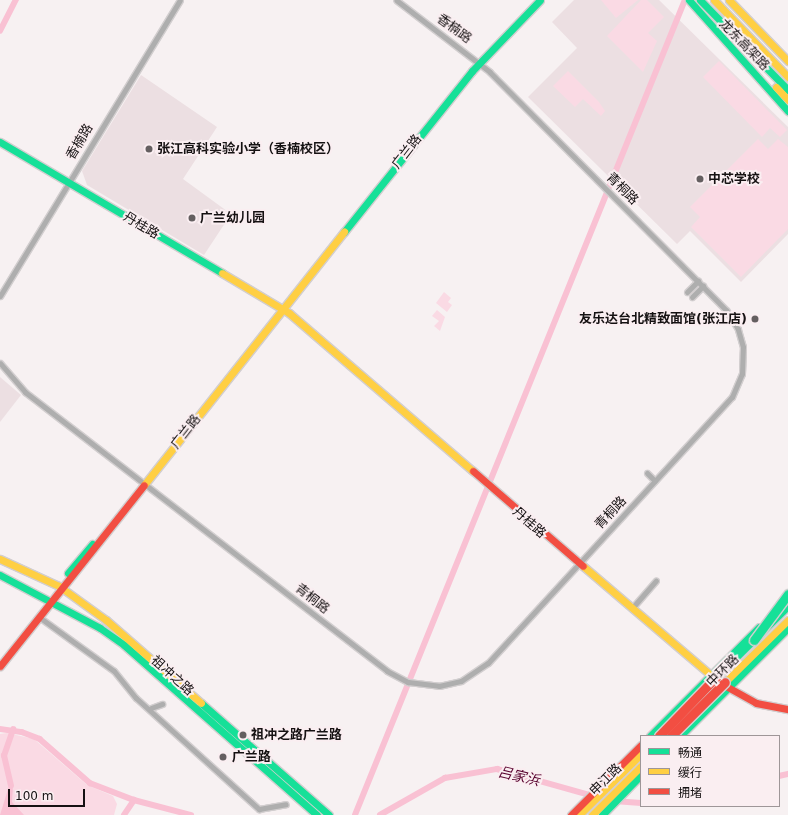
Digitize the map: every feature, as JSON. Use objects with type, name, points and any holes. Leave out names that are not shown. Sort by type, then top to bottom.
[{"type":"main road","name":"广兰路","points":[[0,661],[61,587],[479,62],[540,0]]},
{"type":"main road","name":"龙东高架路","points":[[714,0],[788,77]]},
{"type":"main road","points":[[729,0],[788,61]]},
{"type":"main road","name":"龙东高架路","points":[[694,1],[742,43],[788,90]]},
{"type":"main road","points":[[694,1],[788,111]]},
{"type":"main road","points":[[742,43],[763,74],[788,100]]},
{"type":"main road","name":"丹桂路","points":[[0,142],[282,310],[712,676]]},
{"type":"main road","name":"祖冲之路","points":[[0,559],[61,587],[157,662],[329,815]]},
{"type":"main road","name":"丹桂路","points":[[579,564],[633,608],[727,689],[754,706],[788,712]]},
{"type":"main road","name":"祖冲之路","points":[[0,574],[124,645],[317,815]]},
{"type":"main road","points":[[754,640],[788,594]]},
{"type":"main road","points":[[651,735],[788,599]]},
{"type":"main road","name":"广兰路","points":[[0,666],[39,617],[49,601]]},
{"type":"main road","name":"中环路","points":[[659,735],[712,676],[754,640],[788,606]]},
{"type":"main road","name":"中环路","points":[[672,735],[788,620]]},
{"type":"main road","points":[[681,735],[788,628]]},
{"type":"main road","name":"丹桂路","points":[[727,689],[756,703],[788,709]]},
{"type":"main road","name":"申江路","points":[[571,815],[640,746]]},
{"type":"main road","points":[[579,815],[640,755]]},
{"type":"main road","points":[[592,815],[640,767]]},
{"type":"main road","name":"申江路","points":[[602,815],[639,777]]},
{"type":"street","name":"香楠路","points":[[0,296],[180,0]]},
{"type":"street","name":"香楠路","points":[[396,0],[479,62]]},
{"type":"street","name":"青桐路","points":[[143,483],[399,678],[418,685],[450,684],[480,670],[726,404],[742,374],[744,347],[738,329],[698,281],[479,62]]},
{"type":"street","points":[[687,292],[698,281]]},
{"type":"street","points":[[692,297],[702,286]]},
{"type":"street","points":[[0,363],[25,392],[143,483]]},
{"type":"street","points":[[647,473],[655,481]]},
{"type":"street","points":[[633,608],[656,582]]},
{"type":"street","points":[[39,617],[114,671],[136,698],[151,708],[259,809],[286,804]]},
{"type":"street","points":[[151,708],[162,704]]},
{"type":"shaded area","name":"中芯学校","points":[[574,0],[659,0],[788,127],[788,234],[741,282],[690,231],[677,244],[528,97],[577,48],[552,22]]},
{"type":"shaded area","points":[[601,0],[638,0],[616,18]]},
{"type":"shaded area","points":[[641,0],[647,0],[664,17],[648,33],[657,41],[643,72],[607,36]]},
{"type":"shaded area","points":[[719,61],[787,130],[780,137],[770,128],[762,137],[703,77]]},
{"type":"shaded area","points":[[568,71],[599,102],[605,111],[601,116],[583,99],[575,107],[553,86]]},
{"type":"shaded area","name":"张江高科实验小学（香楠校区）","points":[[141,75],[217,127],[183,179],[231,214],[204,255],[87,185],[82,171]]},
{"type":"shaded area","points":[[758,139],[768,149],[778,139],[788,147],[788,229],[741,277],[691,227],[700,217],[690,207]]},
{"type":"shaded area","points":[[444,292],[451,298],[448,302],[452,305],[447,312],[436,303]]},
{"type":"shaded area","points":[[437,310],[445,317],[440,331],[434,326],[439,321],[432,316]]},
{"type":"shaded area","points":[[0,377],[21,395],[0,422]]},
{"type":"shaded area","points":[[7,733],[34,739],[87,785],[113,796],[117,804],[114,815],[0,815],[0,734]]},
{"type":"shaded area","points":[[9,786],[13,786],[12,802],[24,815],[0,815]]},
{"type":"waterway","points":[[0,31],[16,0]]},
{"type":"waterway","points":[[355,815],[685,0]]},
{"type":"waterway","points":[[0,729],[22,732],[40,739],[90,783],[134,800]]},
{"type":"waterway","points":[[11,786],[4,756],[13,730]]},
{"type":"waterway","name":"吕家浜","points":[[380,815],[445,778],[497,769],[594,796]]},
{"type":"waterway","name":"吕家浜","points":[[780,776],[788,774]]},
{"type":"waterway","name":"吕家浜","points":[[124,815],[134,800],[191,815]]},
{"type":"waterway","name":"吕家浜","points":[[614,801],[640,803]]},
{"type":"traffic: fast","points":[[344,232],[472,71],[540,0]]},
{"type":"traffic: fast","points":[[689,0],[788,111]]},
{"type":"traffic: fast","points":[[700,0],[788,90]]},
{"type":"traffic: fast","points":[[0,142],[222,273]]},
{"type":"traffic: fast","points":[[68,573],[92,544]]},
{"type":"traffic: fast","points":[[0,575],[100,628],[124,645],[317,815]]},
{"type":"traffic: fast","points":[[754,640],[788,594]]},
{"type":"traffic: fast","points":[[718,675],[788,606]]},
{"type":"traffic: fast","points":[[651,735],[759,627]]},
{"type":"traffic: fast","points":[[681,735],[788,628]]},
{"type":"traffic: fast","points":[[201,703],[329,815]]},
{"type":"traffic: fast","points":[[602,815],[640,776]]},
{"type":"traffic: slow","points":[[714,0],[788,77]]},
{"type":"traffic: slow","points":[[729,0],[788,61]]},
{"type":"traffic: slow","points":[[776,87],[788,100]]},
{"type":"traffic: slow","points":[[144,485],[344,232]]},
{"type":"traffic: slow","points":[[222,273],[289,313],[473,471]]},
{"type":"traffic: slow","points":[[0,559],[59,586],[106,620],[201,703]]},
{"type":"traffic: slow","points":[[583,566],[714,678]]},
{"type":"traffic: slow","points":[[725,682],[788,620]]},
{"type":"traffic: slow","points":[[579,815],[640,755]]},
{"type":"traffic: slow","points":[[592,815],[640,767]]},
{"type":"traffic: jam","points":[[473,471],[583,566]]},
{"type":"traffic: jam","points":[[0,666],[144,485]]},
{"type":"traffic: jam","points":[[660,735],[718,675]]},
{"type":"traffic: jam","points":[[672,735],[725,682]]},
{"type":"traffic: jam","points":[[724,685],[756,703],[788,709]]},
{"type":"traffic: jam","points":[[571,815],[640,746]]},
{"type":"place","name":"张江高科实验小学（香楠校区）","points":[[149,149]]},
{"type":"place","name":"中芯学校","points":[[700,179]]},
{"type":"place","name":"广兰幼儿园","points":[[192,218]]},
{"type":"place","name":"友乐达台北精致面馆(张江店)","points":[[755,319]]},
{"type":"place","name":"祖冲之路广兰路","points":[[243,735]]},
{"type":"place","name":"广兰路","points":[[223,757]]}]
